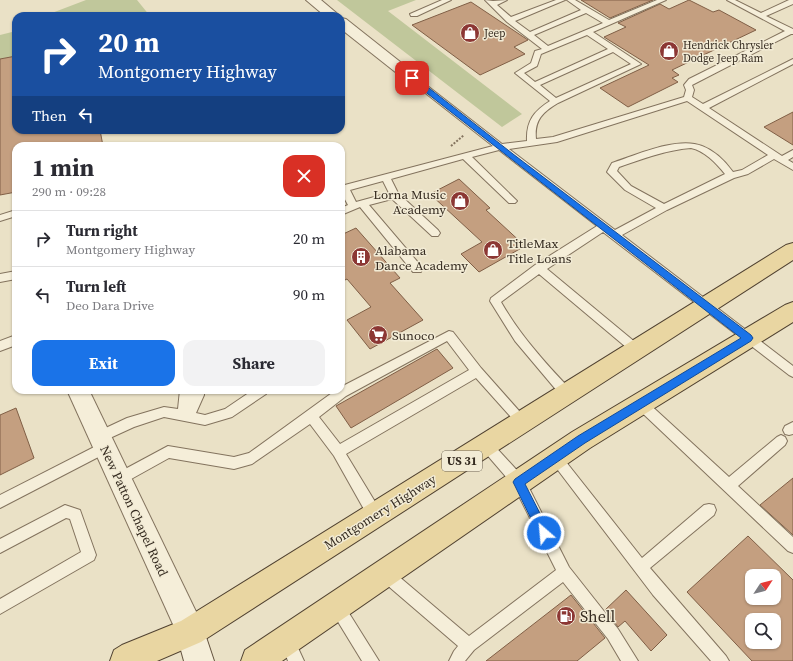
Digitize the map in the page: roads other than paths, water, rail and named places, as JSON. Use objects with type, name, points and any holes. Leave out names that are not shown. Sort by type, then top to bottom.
[{"type":"main road","name":"Montgomery Highway","points":[[125,661],[133,656],[191,632],[793,250]]},
{"type":"main road","points":[[256,661],[291,650],[336,606],[555,457],[793,311]]},
{"type":"main road","points":[[191,632],[199,661]]},
{"type":"street","points":[[313,0],[328,12]]},
{"type":"street","points":[[345,25],[412,78]]},
{"type":"street","name":"New Patton Chapel Road","points":[[80,394],[191,632]]},
{"type":"lane","points":[[414,14],[448,0]]},
{"type":"lane","points":[[490,2],[504,0]]},
{"type":"lane","points":[[510,20],[562,0]]},
{"type":"lane","points":[[570,0],[608,24]]},
{"type":"lane","points":[[555,101],[519,72],[534,64],[538,53],[663,0]]},
{"type":"lane","points":[[732,0],[792,32]]},
{"type":"lane","points":[[760,16],[793,0]]},
{"type":"lane","points":[[490,2],[528,35],[547,49]]},
{"type":"lane","points":[[528,35],[587,10]]},
{"type":"lane","points":[[532,143],[530,128],[533,117],[555,101],[637,64],[587,32]]},
{"type":"lane","points":[[688,98],[690,90],[688,85],[692,81],[792,32]]},
{"type":"lane","points":[[534,85],[614,49]]},
{"type":"lane","points":[[702,108],[793,61]]},
{"type":"lane","points":[[412,78],[499,147],[793,372]]},
{"type":"lane","points":[[688,98],[793,167]]},
{"type":"lane","points":[[345,188],[499,147],[554,140],[688,98]]},
{"type":"lane","points":[[664,208],[628,188],[612,172],[615,165],[680,146],[697,146],[714,158],[731,175]]},
{"type":"lane","points":[[614,235],[664,208],[731,175],[745,172],[793,153]]},
{"type":"lane","points":[[465,156],[512,201]]},
{"type":"lane","points":[[386,177],[394,196],[435,233]]},
{"type":"lane","points":[[345,192],[417,269]]},
{"type":"lane","points":[[345,210],[358,205],[394,196]]},
{"type":"lane","points":[[0,218],[12,214]]},
{"type":"lane","points":[[567,394],[536,360],[504,319],[495,301],[539,268],[603,227]]},
{"type":"lane","points":[[539,268],[637,350]]},
{"type":"lane","points":[[0,278],[12,276]]},
{"type":"lane","points":[[345,390],[449,335],[477,371],[523,422]]},
{"type":"lane","points":[[0,346],[12,342]]},
{"type":"lane","points":[[338,452],[477,371]]},
{"type":"lane","points":[[186,394],[186,416]]},
{"type":"lane","points":[[186,416],[198,394]]},
{"type":"lane","points":[[0,502],[101,442],[131,422],[164,412],[205,420],[228,413],[256,394]]},
{"type":"lane","points":[[119,479],[168,452],[234,463],[252,458],[339,394]]},
{"type":"lane","points":[[641,404],[793,546]]},
{"type":"lane","points":[[311,416],[338,452],[375,515]]},
{"type":"lane","points":[[728,486],[781,441]]},
{"type":"lane","points":[[486,445],[519,482],[564,572],[613,634],[630,661]]},
{"type":"lane","points":[[555,457],[658,590],[720,661]]},
{"type":"lane","points":[[641,567],[709,510]]},
{"type":"lane","points":[[0,546],[65,511],[76,515],[89,555],[0,607]]},
{"type":"lane","points":[[457,661],[459,656],[469,645],[564,572]]},
{"type":"lane","points":[[384,573],[469,645]]},
{"type":"lane","points":[[336,606],[371,661]]},
{"type":"place","name":"Jeep","points":[[470,33]]},
{"type":"place","name":"Hendrick Chrysler Dodge Jeep Ram","points":[[669,51]]},
{"type":"place","name":"Lorna Music Academy","points":[[460,201]]},
{"type":"place","name":"TitleMax Title Loans","points":[[493,250]]},
{"type":"place","name":"Alabama Dance Academy","points":[[361,257]]},
{"type":"place","name":"Sunoco","points":[[378,335]]},
{"type":"place","name":"Shell","points":[[566,616]]}]
